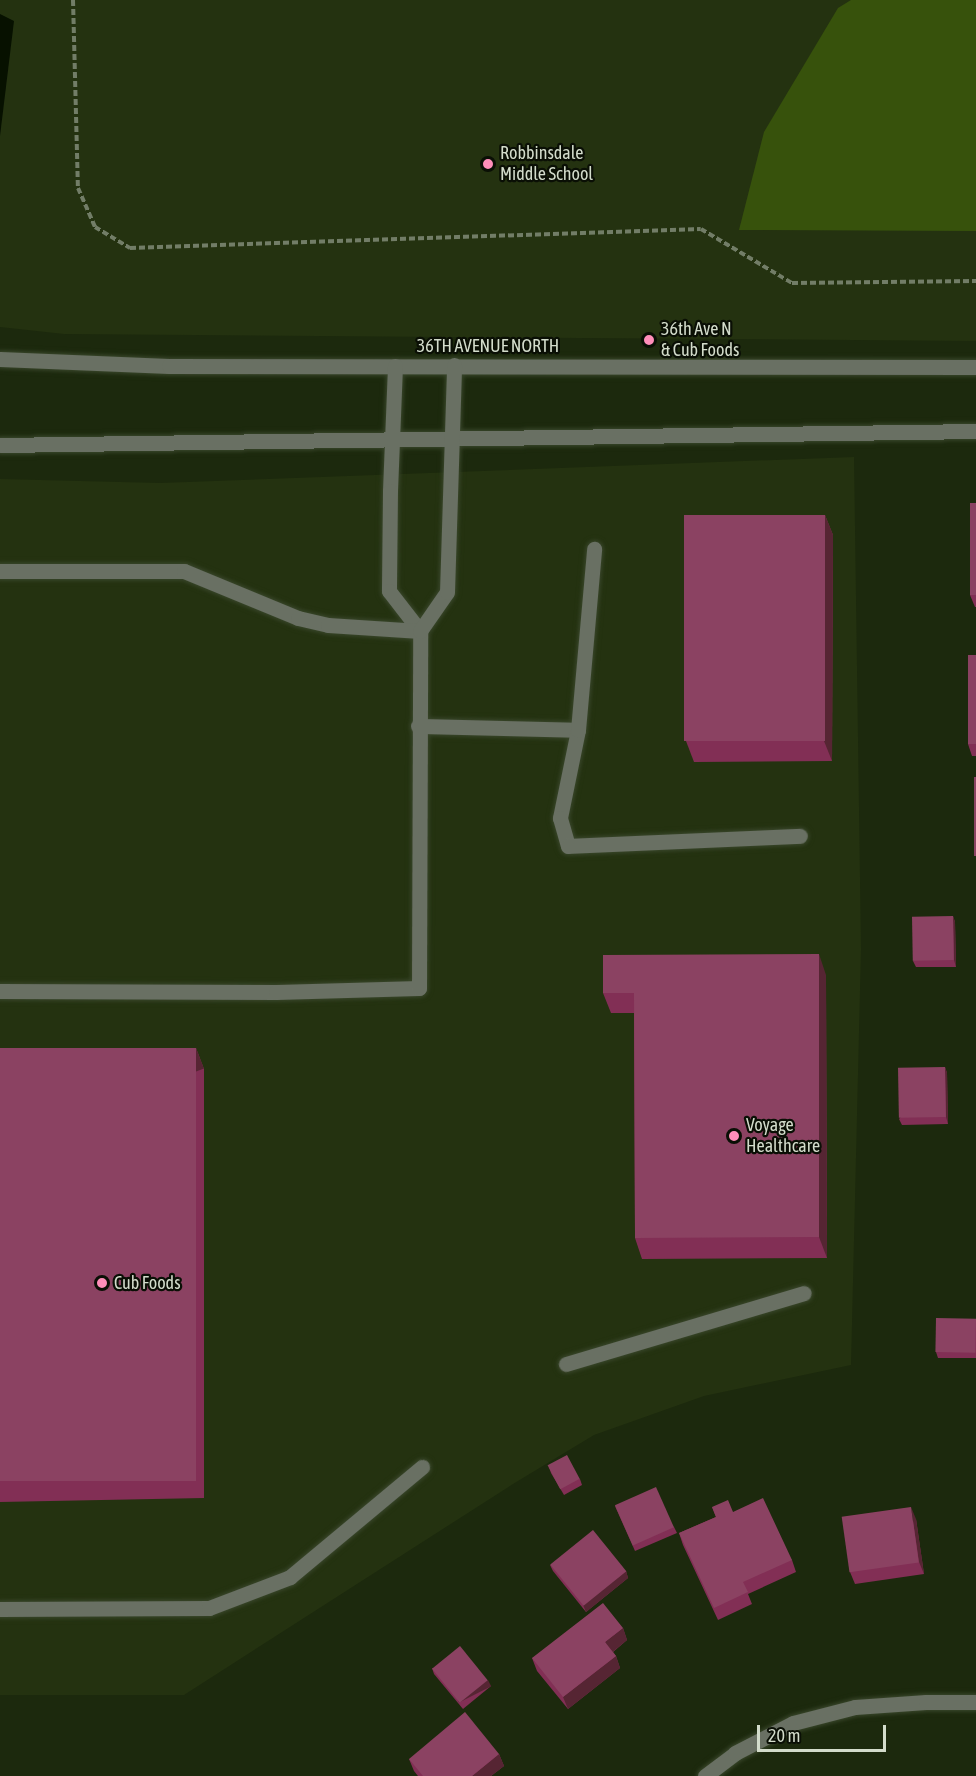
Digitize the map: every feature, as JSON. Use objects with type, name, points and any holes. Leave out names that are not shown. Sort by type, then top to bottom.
[{"type":"street","name":"36TH AVENUE NORTH","points":[[0,359],[169,366],[976,367]]},
{"type":"street","points":[[0,991],[276,992],[419,988],[420,631],[447,592],[454,365]]},
{"type":"street","points":[[395,366],[389,591],[420,631]]},
{"type":"street","points":[[0,444],[451,440],[976,431]]},
{"type":"street","points":[[594,549],[578,730],[560,818],[568,846],[800,836]]},
{"type":"street","points":[[0,571],[184,571],[298,618],[328,625],[420,631]]},
{"type":"street","points":[[418,726],[578,730]]},
{"type":"street","points":[[566,1364],[804,1293]]},
{"type":"street","points":[[0,1609],[209,1608],[290,1577],[422,1467]]},
{"type":"street","points":[[705,1776],[735,1753],[793,1723],[855,1707],[926,1701],[976,1701]]},
{"type":"path","points":[[73,0],[78,188],[95,227],[130,248],[701,230],[792,283],[976,281]]},
{"type":"shaded area","name":"Robbinsdale Middle School","points":[[0,0],[976,0],[976,341],[64,334],[0,327]]},
{"type":"shaded area","points":[[0,14],[14,21],[0,136]]},
{"type":"shaded area","points":[[854,457],[861,949],[851,1365],[704,1396],[594,1435],[513,1484],[184,1695],[0,1695],[0,479],[160,483]]},
{"type":"green space","points":[[851,0],[976,0],[976,231],[739,230],[764,132],[838,8]]},
{"type":"building","points":[[970,503],[976,503],[976,595],[970,595]]},
{"type":"building","points":[[684,515],[825,515],[825,741],[684,741]]},
{"type":"building","points":[[968,655],[976,655],[976,744],[968,744]]},
{"type":"building","points":[[974,777],[976,777],[976,856],[974,856]]},
{"type":"building","points":[[953,916],[954,960],[913,961],[912,917]]},
{"type":"building","name":"Voyage Healthcare","points":[[819,954],[819,1237],[635,1238],[634,993],[603,993],[603,955]]},
{"type":"building","name":"Cub Foods","points":[[0,1048],[196,1048],[196,1481],[0,1481]]},
{"type":"building","points":[[945,1067],[946,1117],[899,1118],[898,1068]]},
{"type":"building","points":[[936,1318],[976,1319],[975,1353],[935,1352]]},
{"type":"building","points":[[567,1455],[580,1479],[560,1489],[548,1465]]},
{"type":"building","points":[[656,1487],[674,1527],[633,1545],[615,1505]]},
{"type":"building","points":[[763,1498],[792,1560],[743,1582],[748,1592],[714,1608],[679,1533],[716,1517],[712,1507],[728,1500],[733,1512]]},
{"type":"building","points":[[911,1507],[919,1562],[849,1572],[842,1517]]},
{"type":"building","points":[[593,1530],[626,1571],[584,1606],[550,1565]]},
{"type":"building","points":[[603,1603],[623,1628],[605,1642],[616,1656],[563,1697],[532,1658]]},
{"type":"building","points":[[460,1646],[488,1680],[460,1703],[432,1669]]},
{"type":"building","points":[[465,1712],[499,1754],[472,1776],[423,1776],[409,1759]]},
{"type":"place","name":"Robbinsdale Middle School","points":[[488,164]]},
{"type":"place","name":"36th Ave N & Cub Foods","points":[[649,340]]},
{"type":"place","name":"Voyage Healthcare","points":[[734,1136]]},
{"type":"place","name":"Cub Foods","points":[[102,1283]]}]
